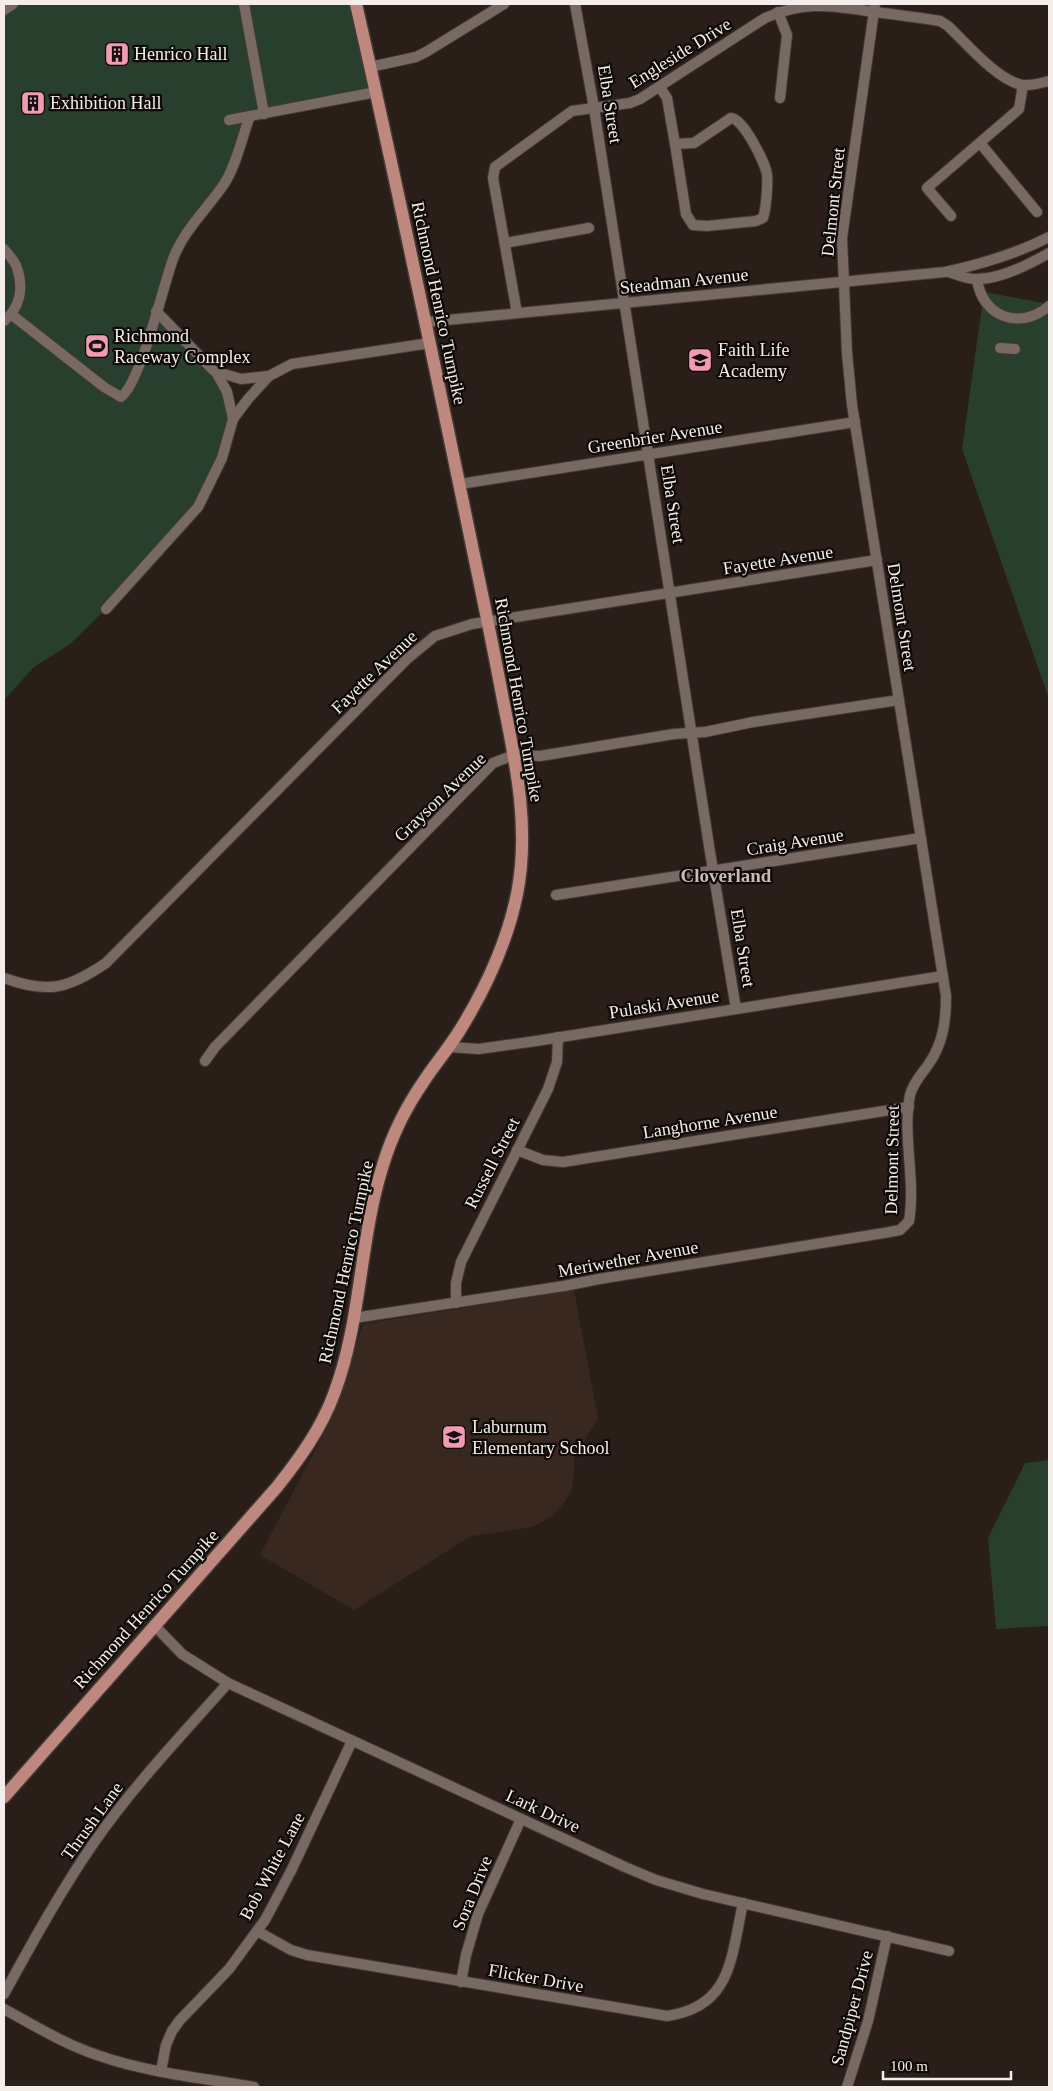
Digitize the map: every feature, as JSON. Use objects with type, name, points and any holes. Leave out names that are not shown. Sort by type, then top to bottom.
[{"type":"main road","name":"Richmond Henrico Turnpike","points":[[4,1797],[271,1494],[318,1430],[335,1392],[354,1318],[367,1225],[388,1147],[409,1105],[461,1028],[494,968],[512,917],[518,892],[523,830],[514,755],[426,322],[356,4]]},
{"type":"street","points":[[4,10],[12,4]]},
{"type":"street","points":[[244,4],[264,114]]},
{"type":"street","points":[[370,67],[426,52],[504,4]]},
{"type":"street","name":"Elba Street","points":[[575,4],[594,108],[736,1009]]},
{"type":"street","name":"Engleside Drive","points":[[517,313],[493,178],[495,167],[572,111],[630,103],[778,12],[792,6],[821,4],[874,8],[940,21],[948,26],[1000,74],[1023,85]]},
{"type":"street","name":"Delmont Street","points":[[874,8],[842,238],[847,353],[877,560],[946,996],[945,1026],[935,1054],[912,1088],[909,1107],[910,1214],[905,1226]]},
{"type":"street","points":[[778,12],[787,35],[780,98]]},
{"type":"street","points":[[951,216],[927,188],[1019,109],[1023,85],[1049,81]]},
{"type":"street","points":[[660,86],[669,104],[675,144],[686,214],[693,225],[707,226],[756,221],[763,218],[767,172],[740,122],[735,118],[724,122],[694,143],[675,144]]},
{"type":"street","points":[[229,120],[376,92]]},
{"type":"street","points":[[4,249],[17,267],[21,296],[8,318],[104,387],[121,397],[126,393],[134,378],[177,249],[231,171],[250,116]]},
{"type":"street","points":[[980,143],[1037,212]]},
{"type":"street","points":[[505,243],[589,228]]},
{"type":"street","points":[[945,272],[1022,251],[1049,237]]},
{"type":"street","points":[[945,272],[977,279],[1004,273],[1048,258],[1038,243]]},
{"type":"street","name":"Steadman Avenue","points":[[426,322],[945,272]]},
{"type":"street","points":[[977,279],[981,297],[993,310],[1003,315],[1013,318],[1027,318],[1040,313],[1049,306]]},
{"type":"street","points":[[156,312],[216,372],[227,392],[233,419]]},
{"type":"street","points":[[106,609],[198,506],[222,458],[233,419],[248,398],[269,376],[292,364],[430,343]]},
{"type":"street","points":[[1000,348],[1015,349]]},
{"type":"street","points":[[216,372],[241,379],[269,376]]},
{"type":"street","name":"Greenbrier Avenue","points":[[460,484],[856,422]]},
{"type":"street","name":"Fayette Avenue","points":[[4,978],[28,986],[49,988],[70,984],[88,976],[121,950],[407,659],[429,640],[444,632],[488,622],[877,560]]},
{"type":"street","name":"Grayson Avenue","points":[[205,1061],[222,1040],[493,763],[514,755],[540,756],[899,700]]},
{"type":"street","name":"Craig Avenue","points":[[556,896],[921,838]]},
{"type":"street","name":"Pulaski Avenue","points":[[449,1046],[479,1049],[558,1038],[942,976]]},
{"type":"street","name":"Russell Street","points":[[456,1303],[456,1283],[461,1262],[555,1071],[558,1038]]},
{"type":"street","name":"Langhorne Avenue","points":[[517,1150],[544,1160],[563,1162],[909,1107]]},
{"type":"street","name":"Meriwether Avenue","points":[[354,1318],[884,1234],[900,1230],[905,1226]]},
{"type":"street","name":"Lark Drive","points":[[154,1626],[182,1654],[228,1683],[656,1880],[743,1903],[950,1951]]},
{"type":"street","name":"Thrush Lane","points":[[4,1994],[44,1921],[94,1843],[138,1785],[228,1683]]},
{"type":"street","name":"Bob White Lane","points":[[161,2071],[166,2045],[172,2031],[229,1969],[257,1931],[292,1871],[352,1741]]},
{"type":"street","name":"Sora Drive","points":[[462,1982],[471,1936],[478,1914],[521,1819]]},
{"type":"street","name":"Flicker Drive","points":[[257,1931],[291,1950],[307,1955],[658,2016],[681,2014],[698,2008],[720,1986],[731,1957],[743,1903]]},
{"type":"street","name":"Sandpiper Drive","points":[[847,2087],[868,2020],[887,1936]]},
{"type":"street","points":[[4,2009],[54,2037],[91,2053],[127,2064],[254,2087]]},
{"type":"shaded area","name":"Laburnum Elementary School","points":[[574,1290],[598,1418],[574,1457],[571,1493],[554,1515],[533,1527],[471,1536],[354,1610],[260,1555],[333,1416],[363,1324]]},
{"type":"green space","name":"Richmond Raceway Complex","points":[[4,4],[356,4],[376,92],[250,116],[233,163],[192,227],[156,311],[214,371],[233,419],[198,507],[106,609],[70,644],[34,667],[4,700]]},
{"type":"green space","points":[[984,292],[1049,304],[1049,699],[962,449]]},
{"type":"green space","points":[[1049,1460],[1049,1626],[996,1629],[988,1538],[1025,1463]]},
{"type":"place","name":"Henrico Hall","points":[[117,54]]},
{"type":"place","name":"Exhibition Hall","points":[[33,103]]},
{"type":"place","name":"Richmond Raceway Complex","points":[[97,346]]},
{"type":"place","name":"Faith Life Academy","points":[[700,360]]},
{"type":"place","name":"Laburnum Elementary School","points":[[454,1437]]},
{"type":"district","name":"Cloverland","points":[[726,875]]}]
